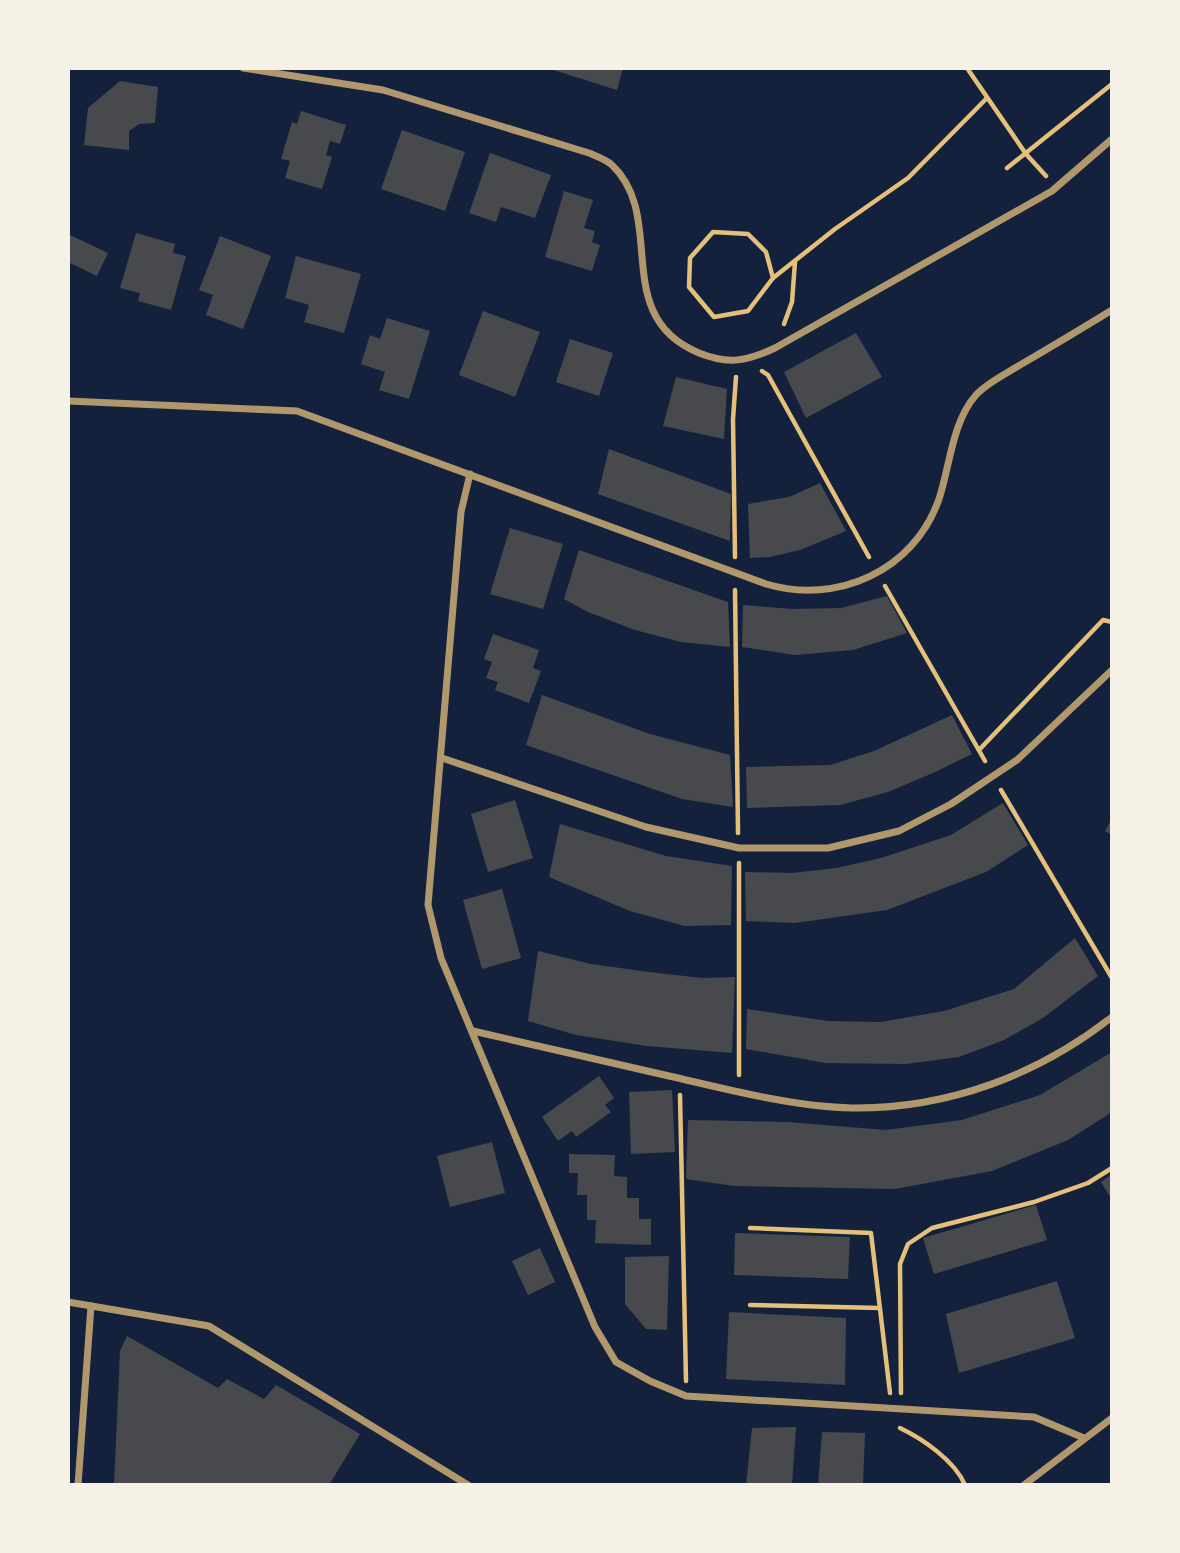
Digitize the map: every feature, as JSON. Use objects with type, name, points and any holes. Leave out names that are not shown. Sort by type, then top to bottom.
[{"type":"street","points":[[243,68],[383,90],[589,153],[612,164],[629,191],[639,232],[645,289],[657,322],[681,345],[713,358],[748,361],[1056,187],[1112,139]]},
{"type":"street","points":[[68,401],[297,411],[735,573],[779,588],[808,591],[841,588],[877,573],[908,549],[932,514],[957,433],[969,404],[978,393],[1112,310]]},
{"type":"street","points":[[470,474],[461,512],[428,905],[441,958],[595,1327],[616,1362],[650,1381],[686,1396],[1034,1417],[1084,1438]]},
{"type":"street","points":[[442,758],[646,827],[739,848],[828,848],[899,831],[951,804],[1017,760],[1112,670]]},
{"type":"street","points":[[473,1031],[739,1093],[851,1108],[947,1098],[1000,1082],[1050,1061],[1112,1017]]},
{"type":"street","points":[[68,1302],[209,1326],[468,1485]]},
{"type":"street","points":[[78,1485],[91,1306]]},
{"type":"street","points":[[1024,1485],[1112,1418]]},
{"type":"path","points":[[967,68],[1026,154],[1056,187]]},
{"type":"path","points":[[1007,168],[1112,84]]},
{"type":"path","points":[[773,278],[766,252],[748,234],[713,232],[690,258],[689,288],[714,317],[748,311],[773,278],[835,229],[908,178],[987,98]]},
{"type":"path","points":[[775,348],[792,302],[795,262]]},
{"type":"path","points":[[739,1093],[739,848],[733,419],[736,377],[748,361],[768,375],[970,734]]},
{"type":"path","points":[[979,750],[1103,620],[1112,622]]},
{"type":"path","points":[[1006,798],[1112,978]]},
{"type":"path","points":[[676,1078],[681,1101],[686,1396]]},
{"type":"path","points":[[901,1409],[900,1264],[908,1244],[932,1228],[1034,1202],[1088,1183],[1112,1168]]},
{"type":"path","points":[[750,1228],[871,1233],[891,1409]]},
{"type":"path","points":[[750,1305],[880,1308]]},
{"type":"path","points":[[875,1408],[888,1422],[913,1434],[955,1468],[965,1485]]},
{"type":"building","points":[[547,68],[623,68],[617,90]]},
{"type":"building","points":[[120,81],[158,87],[155,123],[139,124],[129,131],[129,150],[84,145],[88,108]]},
{"type":"building","points":[[301,111],[346,125],[340,144],[330,141],[326,155],[332,157],[322,189],[285,178],[290,161],[281,159],[292,122],[297,124]]},
{"type":"building","points":[[402,130],[465,152],[445,211],[381,189]]},
{"type":"building","points":[[490,153],[551,175],[535,218],[501,207],[496,222],[469,213]]},
{"type":"building","points":[[564,191],[593,200],[584,228],[595,231],[592,242],[600,245],[592,271],[545,257]]},
{"type":"building","points":[[136,233],[175,244],[173,253],[186,256],[171,310],[138,301],[140,293],[120,288]]},
{"type":"building","points":[[68,234],[108,253],[97,276],[68,262]]},
{"type":"building","points":[[220,236],[271,256],[243,329],[206,315],[213,295],[199,290]]},
{"type":"building","points":[[296,256],[361,274],[344,333],[304,322],[309,305],[285,298]]},
{"type":"building","points":[[483,311],[540,332],[515,397],[459,375]]},
{"type":"building","points":[[387,318],[430,331],[409,399],[379,390],[385,372],[361,364],[370,335],[380,339]]},
{"type":"building","points":[[856,333],[882,377],[806,418],[784,372]]},
{"type":"building","points":[[570,339],[613,353],[599,396],[556,382]]},
{"type":"building","points":[[676,377],[727,389],[724,439],[663,426]]},
{"type":"building","points":[[609,449],[731,494],[730,541],[598,494]]},
{"type":"building","points":[[820,483],[846,531],[800,550],[770,557],[750,558],[748,504],[789,497]]},
{"type":"building","points":[[510,528],[563,544],[543,609],[490,594]]},
{"type":"building","points":[[579,550],[728,602],[730,647],[681,642],[635,630],[588,612],[564,599]]},
{"type":"building","points":[[887,596],[907,633],[853,650],[795,655],[742,647],[743,605],[792,609],[841,608]]},
{"type":"building","points":[[493,634],[539,650],[533,668],[541,671],[529,703],[495,690],[498,682],[486,678],[492,662],[484,659]]},
{"type":"building","points":[[542,695],[650,734],[730,755],[733,807],[682,799],[526,745]]},
{"type":"building","points":[[952,715],[972,754],[933,773],[888,792],[840,805],[747,808],[746,767],[830,765],[874,751]]},
{"type":"building","points":[[515,800],[533,858],[488,872],[471,814]]},
{"type":"building","points":[[1003,803],[1028,845],[986,872],[887,910],[795,923],[746,921],[745,872],[792,873],[836,868],[881,858],[951,835]]},
{"type":"building","points":[[1112,818],[1112,835],[1105,831]]},
{"type":"building","points":[[560,824],[666,856],[732,866],[731,925],[685,926],[630,911],[549,877]]},
{"type":"building","points":[[502,889],[521,958],[482,969],[463,900]]},
{"type":"building","points":[[1075,938],[1098,976],[1043,1018],[1004,1040],[959,1057],[906,1064],[826,1063],[746,1049],[747,1009],[828,1021],[881,1022],[944,1011],[1014,989]]},
{"type":"building","points":[[538,951],[591,964],[649,972],[702,978],[735,977],[732,1053],[647,1046],[576,1035],[528,1021]]},
{"type":"building","points":[[1112,1052],[1112,1112],[1068,1140],[992,1171],[895,1189],[734,1186],[686,1179],[688,1120],[787,1122],[886,1130],[962,1120],[1040,1095]]},
{"type":"building","points":[[599,1076],[614,1098],[605,1105],[611,1112],[576,1137],[572,1131],[558,1141],[542,1117]]},
{"type":"building","points":[[672,1090],[675,1152],[631,1154],[629,1092]]},
{"type":"building","points":[[492,1142],[505,1193],[450,1207],[437,1156]]},
{"type":"building","points":[[569,1154],[615,1155],[614,1176],[627,1177],[627,1198],[639,1198],[639,1219],[651,1219],[651,1245],[595,1243],[596,1220],[587,1220],[587,1195],[577,1195],[578,1173],[569,1173]]},
{"type":"building","points":[[1112,1174],[1112,1200],[1101,1182]]},
{"type":"building","points":[[1036,1205],[1047,1240],[934,1274],[923,1238]]},
{"type":"building","points":[[735,1233],[850,1237],[848,1279],[734,1275]]},
{"type":"building","points":[[540,1248],[555,1282],[528,1295],[512,1261]]},
{"type":"building","points":[[669,1256],[667,1330],[646,1329],[625,1304],[625,1257]]},
{"type":"building","points":[[1057,1281],[1075,1338],[959,1373],[946,1314]]},
{"type":"building","points":[[729,1312],[846,1318],[845,1385],[726,1379]]},
{"type":"building","points":[[127,1336],[218,1388],[227,1379],[264,1399],[276,1385],[360,1434],[329,1485],[114,1485],[120,1351]]},
{"type":"building","points":[[796,1427],[792,1485],[746,1485],[752,1428]]},
{"type":"building","points":[[822,1432],[865,1433],[863,1485],[818,1485]]}]
